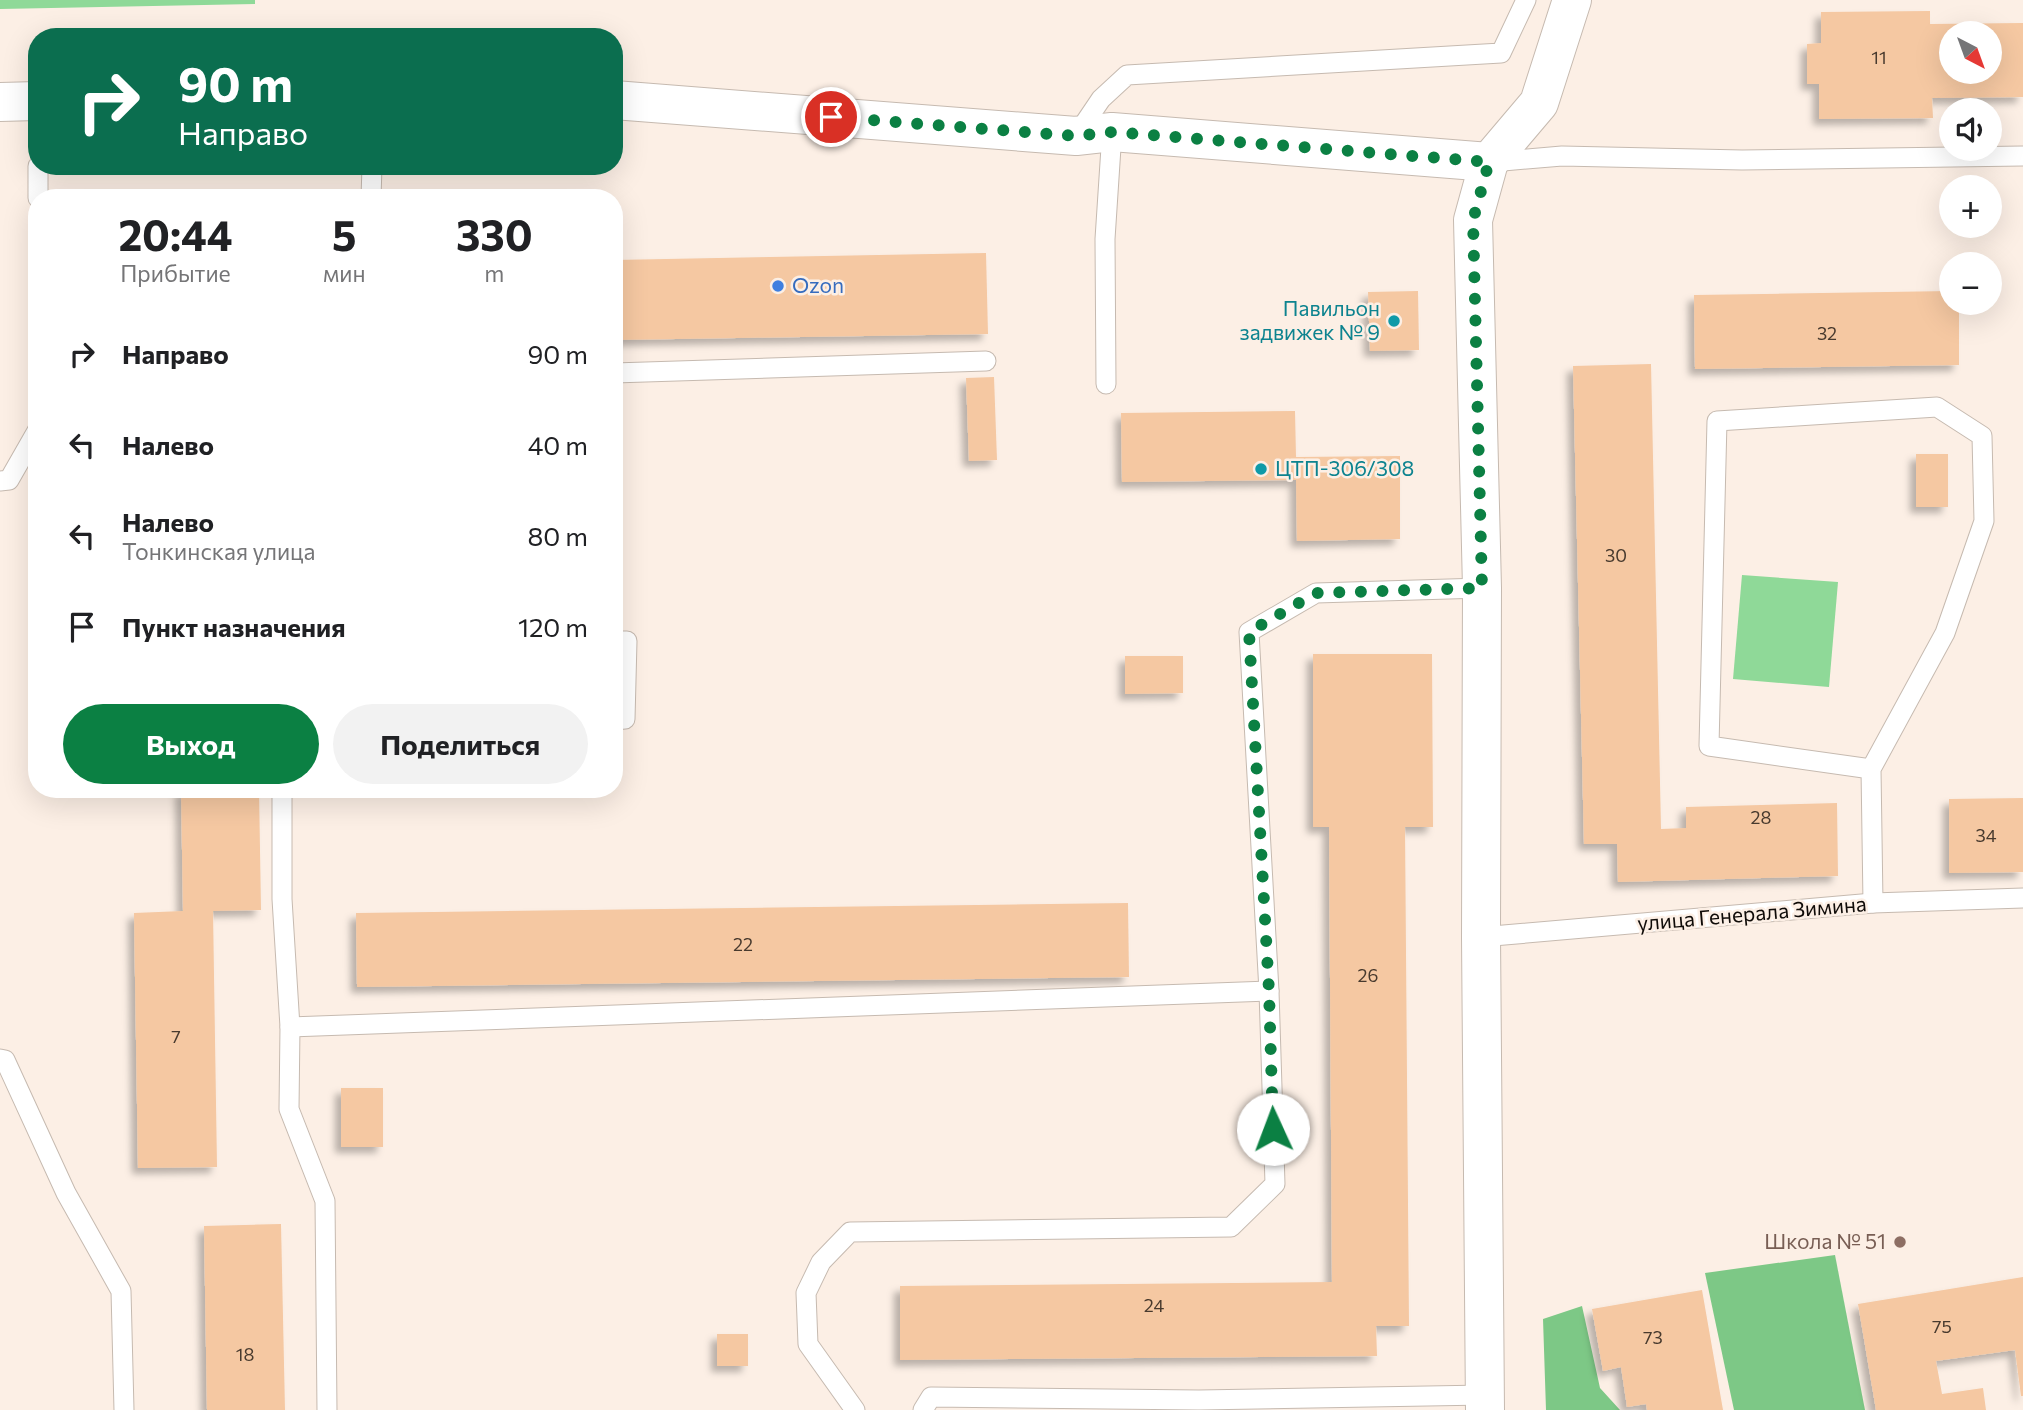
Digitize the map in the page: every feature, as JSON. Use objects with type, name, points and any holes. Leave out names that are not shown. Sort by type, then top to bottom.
[{"type":"street","points":[[1485,1403],[1481,937],[1482,588],[1473,220],[1489,162],[1539,103],[1572,0]]},
{"type":"street","points":[[0,102],[28,101]]},
{"type":"street","points":[[623,101],[1489,162]]},
{"type":"lane","points":[[1106,384],[1105,239],[1094,134],[1101,99],[1127,75],[1501,53],[1526,0]]},
{"type":"lane","points":[[1489,162],[1562,156],[1742,160],[2023,156]]},
{"type":"lane","points":[[623,373],[986,361]]},
{"type":"lane","points":[[1871,769],[1709,746],[1717,421],[1937,407],[1982,436],[1984,521],[1945,633],[1871,769],[1873,903]]},
{"type":"lane","points":[[0,481],[9,480],[28,447]]},
{"type":"lane","points":[[855,1410],[808,1344],[806,1293],[821,1262],[849,1232],[1231,1227],[1275,1184],[1269,991],[1249,632],[1316,593],[1482,588]]},
{"type":"lane","points":[[623,641],[627,641],[623,719]]},
{"type":"lane","points":[[282,798],[282,899],[290,1027],[289,1109],[325,1201],[327,1410]]},
{"type":"lane","name":"улица Генерала Зимина","points":[[1481,937],[1873,903],[2023,898]]},
{"type":"lane","points":[[290,1027],[1269,991]]},
{"type":"lane","points":[[0,1059],[5,1060],[66,1193],[121,1291],[124,1410]]},
{"type":"lane","points":[[923,1410],[931,1397],[1199,1405],[1485,1403]]},
{"type":"green space","points":[[0,0],[255,0],[255,4],[0,9]]},
{"type":"green space","points":[[1742,575],[1838,582],[1829,687],[1733,679]]},
{"type":"green space","points":[[1835,1255],[1865,1410],[1734,1410],[1705,1273]]},
{"type":"green space","points":[[1582,1306],[1600,1388],[1620,1410],[1546,1410],[1543,1319]]},
{"type":"building","points":[[1930,11],[1930,24],[1939,24],[1939,84],[2002,84],[2002,23],[2023,23],[2023,97],[1932,98],[1933,118],[1819,119],[1819,84],[1807,84],[1807,44],[1821,43],[1821,12]]},
{"type":"building","points":[[986,253],[988,334],[623,340],[623,260]]},
{"type":"building","name":"Павильон задвижек № 9","points":[[1418,291],[1419,350],[1370,351],[1368,292]]},
{"type":"building","points":[[1939,291],[1939,315],[1959,315],[1959,365],[1695,369],[1694,295]]},
{"type":"building","points":[[1651,364],[1661,829],[1686,828],[1686,807],[1837,803],[1838,876],[1618,882],[1617,844],[1584,844],[1573,366]]},
{"type":"building","points":[[994,377],[997,460],[969,461],[966,378]]},
{"type":"building","name":"ЦТП-306/308","points":[[1295,411],[1296,457],[1400,456],[1400,539],[1297,541],[1296,480],[1122,482],[1121,413]]},
{"type":"building","points":[[1916,454],[1948,454],[1948,507],[1916,507]]},
{"type":"building","points":[[1313,654],[1432,654],[1433,827],[1405,827],[1409,1326],[1376,1326],[1377,1356],[900,1360],[900,1286],[1332,1282],[1329,827],[1313,827]]},
{"type":"building","points":[[1125,656],[1183,656],[1183,693],[1125,694]]},
{"type":"building","points":[[181,798],[259,798],[261,910],[213,911],[217,1167],[138,1168],[134,913],[183,911]]},
{"type":"building","points":[[2023,798],[2023,872],[1949,873],[1949,799]]},
{"type":"building","points":[[1128,903],[1129,977],[357,987],[356,913]]},
{"type":"building","points":[[341,1088],[383,1088],[383,1147],[341,1147]]},
{"type":"building","points":[[281,1224],[285,1410],[207,1410],[204,1226]]},
{"type":"building","points":[[2023,1277],[2023,1396],[2015,1350],[1936,1361],[1942,1394],[1983,1388],[1986,1410],[1876,1410],[1858,1304]]},
{"type":"building","points":[[1702,1290],[1723,1410],[1647,1410],[1646,1404],[1627,1407],[1621,1367],[1603,1371],[1592,1309]]},
{"type":"building","points":[[717,1334],[748,1334],[748,1366],[717,1366]]},
{"type":"place","name":"Ozon","points":[[778,286]]},
{"type":"place","name":"Павильон задвижек № 9","points":[[1394,321]]},
{"type":"place","name":"ЦТП-306/308","points":[[1261,469]]},
{"type":"place","name":"Школа № 51","points":[[1900,1242]]},
{"type":"route","points":[[831,117],[1076,136],[1112,132],[1489,162],[1473,220],[1482,588],[1316,593],[1249,632],[1269,991],[1273,1129]]}]
